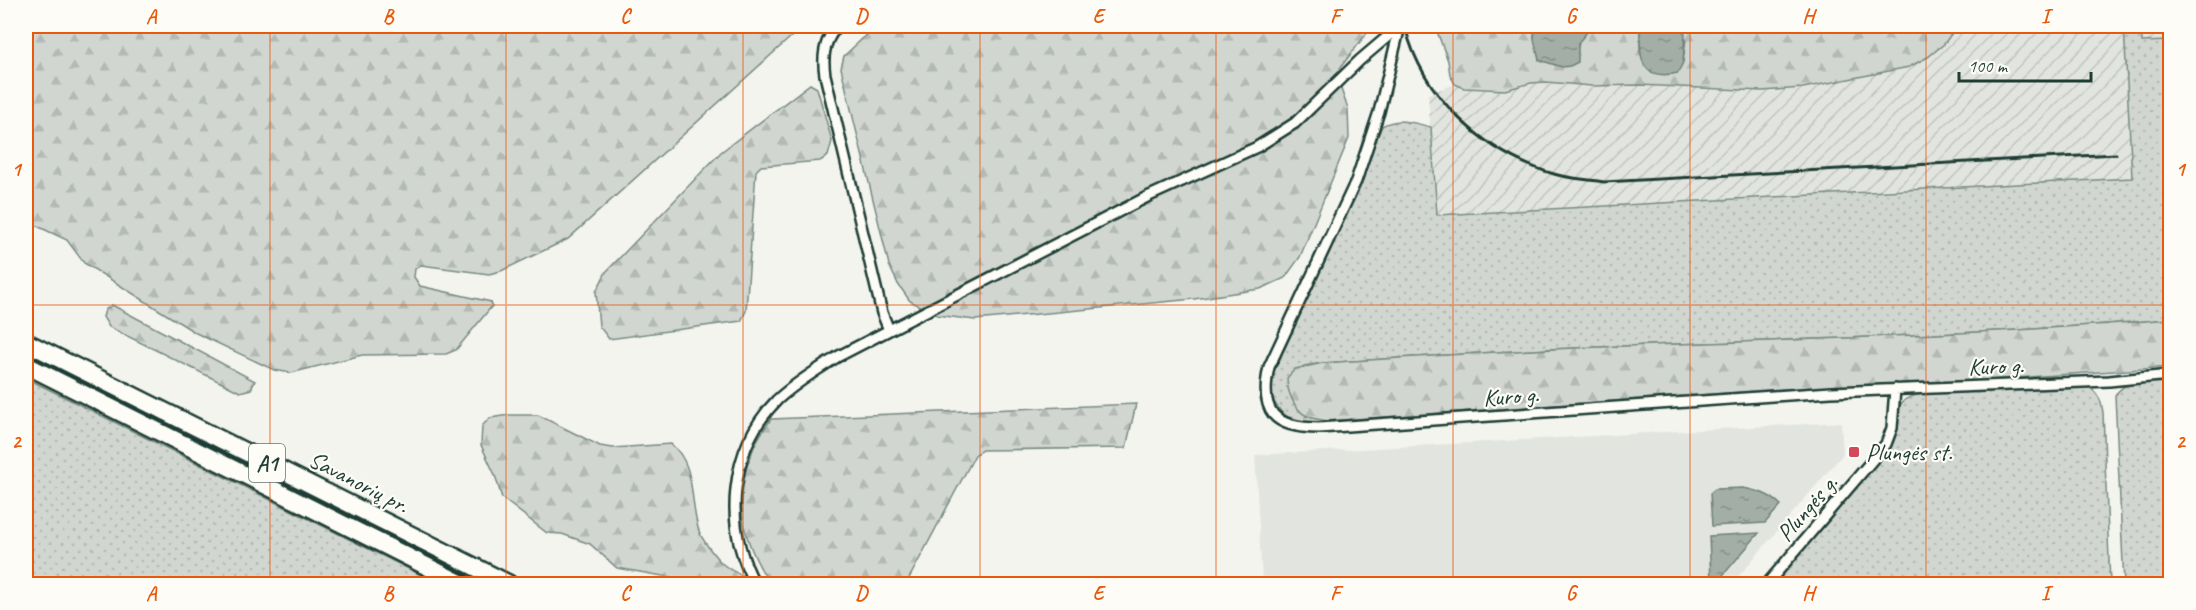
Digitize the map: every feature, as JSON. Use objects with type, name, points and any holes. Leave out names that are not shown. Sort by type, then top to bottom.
[{"type":"highway","name":"Savanorių pr.","points":[[26,342],[509,585]]},
{"type":"highway","name":"Savanorių pr.","points":[[26,364],[462,585]]},
{"type":"street","points":[[838,26],[825,47],[825,75],[882,313],[889,330]]},
{"type":"street","points":[[755,585],[743,561],[734,521],[734,497],[748,442],[777,401],[794,386],[837,357],[889,330],[1147,197],[1257,147],[1295,123],[1360,60],[1400,26]]},
{"type":"street","name":"Kuro g.","points":[[1400,26],[1379,112],[1356,181],[1269,367],[1264,389],[1268,404],[1275,416],[1285,424],[1298,428],[1319,428],[1895,389],[2109,381],[2170,375]]},
{"type":"street","name":"Plungės g.","points":[[1767,585],[1886,444],[1892,428],[1895,389]]},
{"type":"shaded area","points":[[1957,26],[2124,26],[2133,178],[1436,215],[1428,94],[1455,84],[1479,90],[1505,90],[1531,83],[1546,82],[1592,86],[1640,85],[1762,91],[1803,88],[1909,67],[1953,33]]},
{"type":"shaded area","points":[[2141,26],[2168,26],[2169,41],[2142,42]]},
{"type":"shaded area","points":[[1841,422],[1843,454],[1732,584],[1262,584],[1255,455]]},
{"type":"green space","points":[[26,26],[803,26],[568,239],[501,271],[489,274],[421,265],[415,269],[414,277],[420,286],[491,302],[492,306],[456,350],[446,354],[362,355],[291,373],[274,370],[196,333],[84,263],[67,240],[35,225],[26,217]]},
{"type":"green space","points":[[876,26],[1366,26],[1367,33],[1340,68],[1341,89],[1348,109],[1349,138],[1300,257],[1285,278],[1260,289],[1194,299],[975,320],[937,315],[910,301],[889,265],[841,68],[844,56]]},
{"type":"green space","points":[[1435,26],[1535,26],[1534,37],[1542,62],[1549,61],[1555,65],[1578,47],[1580,39],[1592,26],[1957,26],[1944,44],[1928,57],[1909,67],[1803,88],[1762,91],[1640,85],[1592,86],[1546,82],[1531,83],[1505,90],[1464,88],[1455,84],[1450,75],[1448,61]],"holes":[[[1642,29],[1686,39],[1683,62],[1672,74],[1650,71],[1640,52],[1640,32]]]},
{"type":"green space","points":[[2124,26],[2141,26],[2142,42],[2169,41],[2168,26],[2170,26],[2170,319],[1948,334],[1544,349],[1323,363],[1304,366],[1306,416],[1326,421],[1294,420],[1276,405],[1271,391],[1272,375],[1329,252],[1382,126],[1388,123],[1406,122],[1431,127],[1437,215],[2132,178]]},
{"type":"green space","points":[[810,84],[817,88],[832,141],[828,156],[820,161],[761,166],[756,171],[746,311],[741,321],[609,339],[599,326],[596,292],[606,272],[721,152]]},
{"type":"green space","points":[[112,305],[255,381],[251,389],[240,392],[109,327],[103,317],[105,310]]},
{"type":"green space","points":[[2170,319],[2170,367],[1960,382],[1816,387],[1326,421],[1302,413],[1292,400],[1287,383],[1287,378],[1295,369],[1323,363],[1544,349],[1948,334]]},
{"type":"green space","points":[[26,378],[439,584],[26,584]]},
{"type":"green space","points":[[2170,379],[2170,584],[2124,584],[2115,396],[2119,390],[2132,383]]},
{"type":"green space","points":[[2087,386],[2098,397],[2103,412],[2110,584],[1774,584],[1786,567],[1886,453],[1894,435],[1900,405],[1907,398],[1922,394]]},
{"type":"green space","points":[[1136,404],[1126,448],[982,450],[975,455],[906,584],[770,584],[746,535],[742,501],[743,484],[754,447],[771,419]]},
{"type":"green space","points":[[509,415],[538,415],[600,446],[613,448],[671,444],[685,462],[689,473],[700,534],[721,562],[743,577],[748,584],[687,584],[680,579],[617,568],[590,544],[562,534],[547,533],[502,498],[495,475],[481,445],[482,426],[490,418]]},
{"type":"water","points":[[1535,26],[1592,26],[1578,43],[1578,62],[1562,67],[1539,60],[1534,40]]},
{"type":"water","points":[[1665,27],[1682,30],[1685,34],[1683,62],[1678,73],[1666,75],[1656,74],[1645,66],[1642,60],[1640,32],[1641,29]]},
{"type":"water","points":[[1743,488],[1764,493],[1781,505],[1765,523],[1712,526],[1710,493],[1715,489]]},
{"type":"water","points":[[1759,533],[1718,581],[1711,581],[1709,536]]},
{"type":"railway","points":[[1405,26],[1413,52],[1426,76],[1441,99],[1460,119],[1481,137],[1504,152],[1528,165],[1566,177],[1604,182],[2116,154]]},
{"type":"place","name":"Plungės st.","points":[[1854,452]]}]
